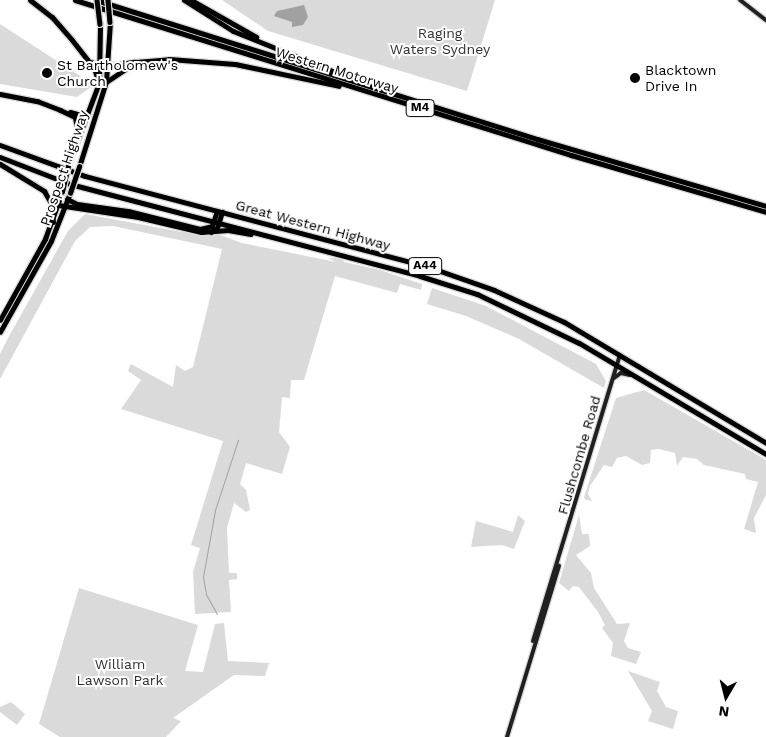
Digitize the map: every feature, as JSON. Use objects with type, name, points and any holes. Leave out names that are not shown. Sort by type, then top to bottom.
[{"type":"highway","points":[[30,0],[52,17],[89,61],[99,83]]},
{"type":"highway","name":"Western Motorway","points":[[75,0],[352,87],[766,212]]},
{"type":"highway","name":"Western Motorway","points":[[96,0],[360,83],[766,206]]},
{"type":"highway","points":[[184,0],[221,25],[334,69],[360,83]]},
{"type":"highway","points":[[191,0],[270,44]]},
{"type":"highway","points":[[89,61],[101,66],[169,59],[222,62],[317,83],[352,87]]},
{"type":"highway","points":[[106,82],[136,62]]},
{"type":"highway","points":[[0,93],[46,101],[88,117]]},
{"type":"highway","points":[[0,93],[37,101],[66,113],[74,118],[78,134]]},
{"type":"highway","name":"Great Western Highway","points":[[0,145],[85,176],[463,278],[529,305],[620,355],[766,443]]},
{"type":"highway","name":"Great Western Highway","points":[[0,157],[70,184],[217,222],[476,294],[544,324],[617,365],[766,454]]},
{"type":"highway","points":[[0,164],[44,191],[51,203],[53,222]]},
{"type":"highway","points":[[68,196],[77,204],[128,211],[205,229],[217,222]]},
{"type":"highway","points":[[61,206],[111,212],[211,232],[228,230],[286,241]]},
{"type":"highway","points":[[211,232],[220,212]]},
{"type":"highway","points":[[194,227],[202,224],[203,219]]},
{"type":"main road","name":"Prospect Highway","points":[[0,332],[51,241],[61,206],[62,192],[69,162],[78,134],[88,117],[99,83],[101,66],[100,24],[96,0]]},
{"type":"main road","name":"Prospect Highway","points":[[0,320],[68,196],[79,167],[106,82],[109,66],[110,22],[108,0]]},
{"type":"street","points":[[740,0],[766,20]]},
{"type":"street","name":"Flushcombe Road","points":[[507,737],[620,355]]},
{"type":"street","points":[[612,380],[621,373],[634,376]]},
{"type":"green space","name":"Raging Waters Sydney","points":[[222,0],[495,0],[467,91],[268,31]]},
{"type":"green space","points":[[0,24],[94,85],[77,97],[0,84]]},
{"type":"green space","points":[[85,214],[182,232],[190,225],[198,234],[212,232],[242,243],[336,262],[328,258],[342,258],[344,262],[380,270],[422,284],[421,290],[400,284],[397,293],[335,276],[304,380],[291,380],[290,398],[282,397],[279,432],[290,447],[282,474],[246,463],[240,484],[246,490],[250,510],[246,512],[234,503],[227,528],[229,573],[237,573],[237,579],[229,580],[231,612],[195,614],[193,572],[200,548],[191,545],[223,441],[121,409],[141,380],[128,371],[131,364],[173,387],[176,365],[185,371],[193,367],[222,249],[113,226],[90,227],[75,241],[0,379],[0,354],[8,338],[68,231]]},
{"type":"green space","points":[[432,288],[486,306],[596,364],[606,381],[604,388],[519,339],[466,316],[427,304]]},
{"type":"green space","points":[[644,390],[766,460],[766,495],[754,518],[756,533],[744,529],[758,482],[746,479],[745,474],[704,465],[697,459],[683,457],[677,466],[675,453],[659,449],[651,450],[650,463],[642,465],[626,456],[617,458],[612,467],[604,465],[590,486],[588,494],[592,501],[586,500],[584,497],[616,398]]},
{"type":"green space","points":[[518,515],[525,521],[514,549],[502,545],[471,547],[476,521],[513,532]]},
{"type":"green space","points":[[579,515],[582,534],[589,534],[590,546],[576,555],[591,573],[594,588],[617,624],[630,623],[624,641],[628,648],[641,652],[636,664],[611,656],[613,643],[602,628],[605,625],[598,612],[579,587],[573,586],[569,591],[559,583]]},
{"type":"green space","name":"William Lawson Park","points":[[79,588],[198,625],[185,671],[203,672],[215,624],[224,623],[228,661],[269,663],[265,676],[234,675],[173,718],[181,721],[166,737],[60,737],[39,724]]},
{"type":"green space","points":[[628,671],[660,682],[657,691],[666,707],[678,711],[673,729],[648,721],[652,711]]},
{"type":"green space","points":[[11,702],[25,714],[17,725],[0,712],[0,707]]},
{"type":"shaded area","points":[[304,5],[308,17],[303,25],[292,27],[292,22],[274,16],[277,11]]},
{"type":"waterway","points":[[217,614],[206,594],[203,577],[215,510],[238,440]]},
{"type":"place","name":"St Bartholomew's Church","points":[[47,73]]},
{"type":"place","name":"Blacktown Drive In","points":[[635,78]]}]
